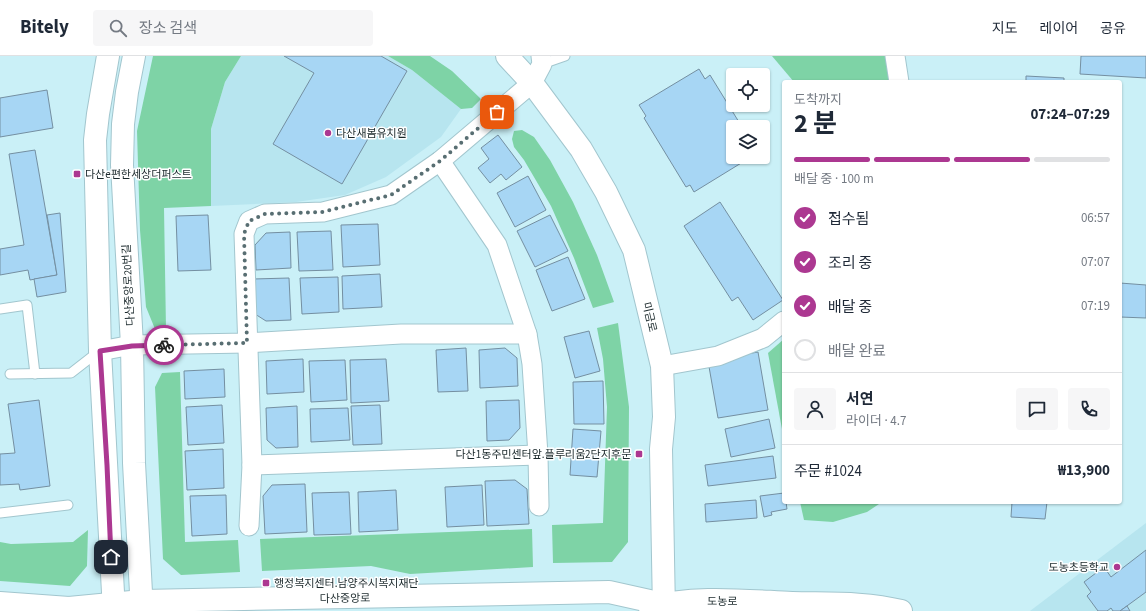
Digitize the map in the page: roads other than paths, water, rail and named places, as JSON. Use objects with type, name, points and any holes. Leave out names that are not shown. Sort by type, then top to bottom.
[{"type":"street","points":[[108,56],[95,140],[100,351],[114,607]]},
{"type":"street","name":"다산중앙로20번길","points":[[134,56],[123,124],[122,165],[132,346],[134,463],[142,606]]},
{"type":"street","name":"미금로","points":[[507,56],[538,68],[581,149],[606,192],[634,250],[662,366],[664,417],[661,449],[664,607]]},
{"type":"street","points":[[895,56],[899,80]]},
{"type":"street","points":[[249,526],[252,465],[244,234],[249,221],[265,214],[322,212],[391,195],[440,161],[538,68]]},
{"type":"street","points":[[440,161],[497,245],[527,334],[532,364],[538,455],[539,506]]},
{"type":"street","points":[[662,366],[718,356],[763,338],[782,323]]},
{"type":"street","points":[[100,351],[132,346],[247,343],[401,334],[527,334]]},
{"type":"street","points":[[252,465],[538,455]]},
{"type":"street","name":"다산중앙로","points":[[0,603],[69,608],[142,606],[205,601],[609,592],[664,607]]},
{"type":"street","name":"도농로","points":[[664,607],[722,600],[858,605],[889,608],[901,611]]},
{"type":"street","points":[[639,611],[664,607]]},
{"type":"lane","points":[[538,68],[565,56]]},
{"type":"lane","points":[[0,309],[27,305],[35,374]]},
{"type":"lane","points":[[10,374],[71,373],[100,351]]},
{"type":"lane","points":[[0,513],[68,504]]},
{"type":"place","name":"다산새봄유치원","points":[[328,133]]},
{"type":"place","name":"다산e편한세상더퍼스트","points":[[77,174]]},
{"type":"place","name":"다산1동주민센터앞.플루리움2단지후문","points":[[639,454]]},
{"type":"place","name":"도농초등학교","points":[[1117,567]]},
{"type":"place","name":"행정복지센터.남양주시복지재단","points":[[266,583]]}]
